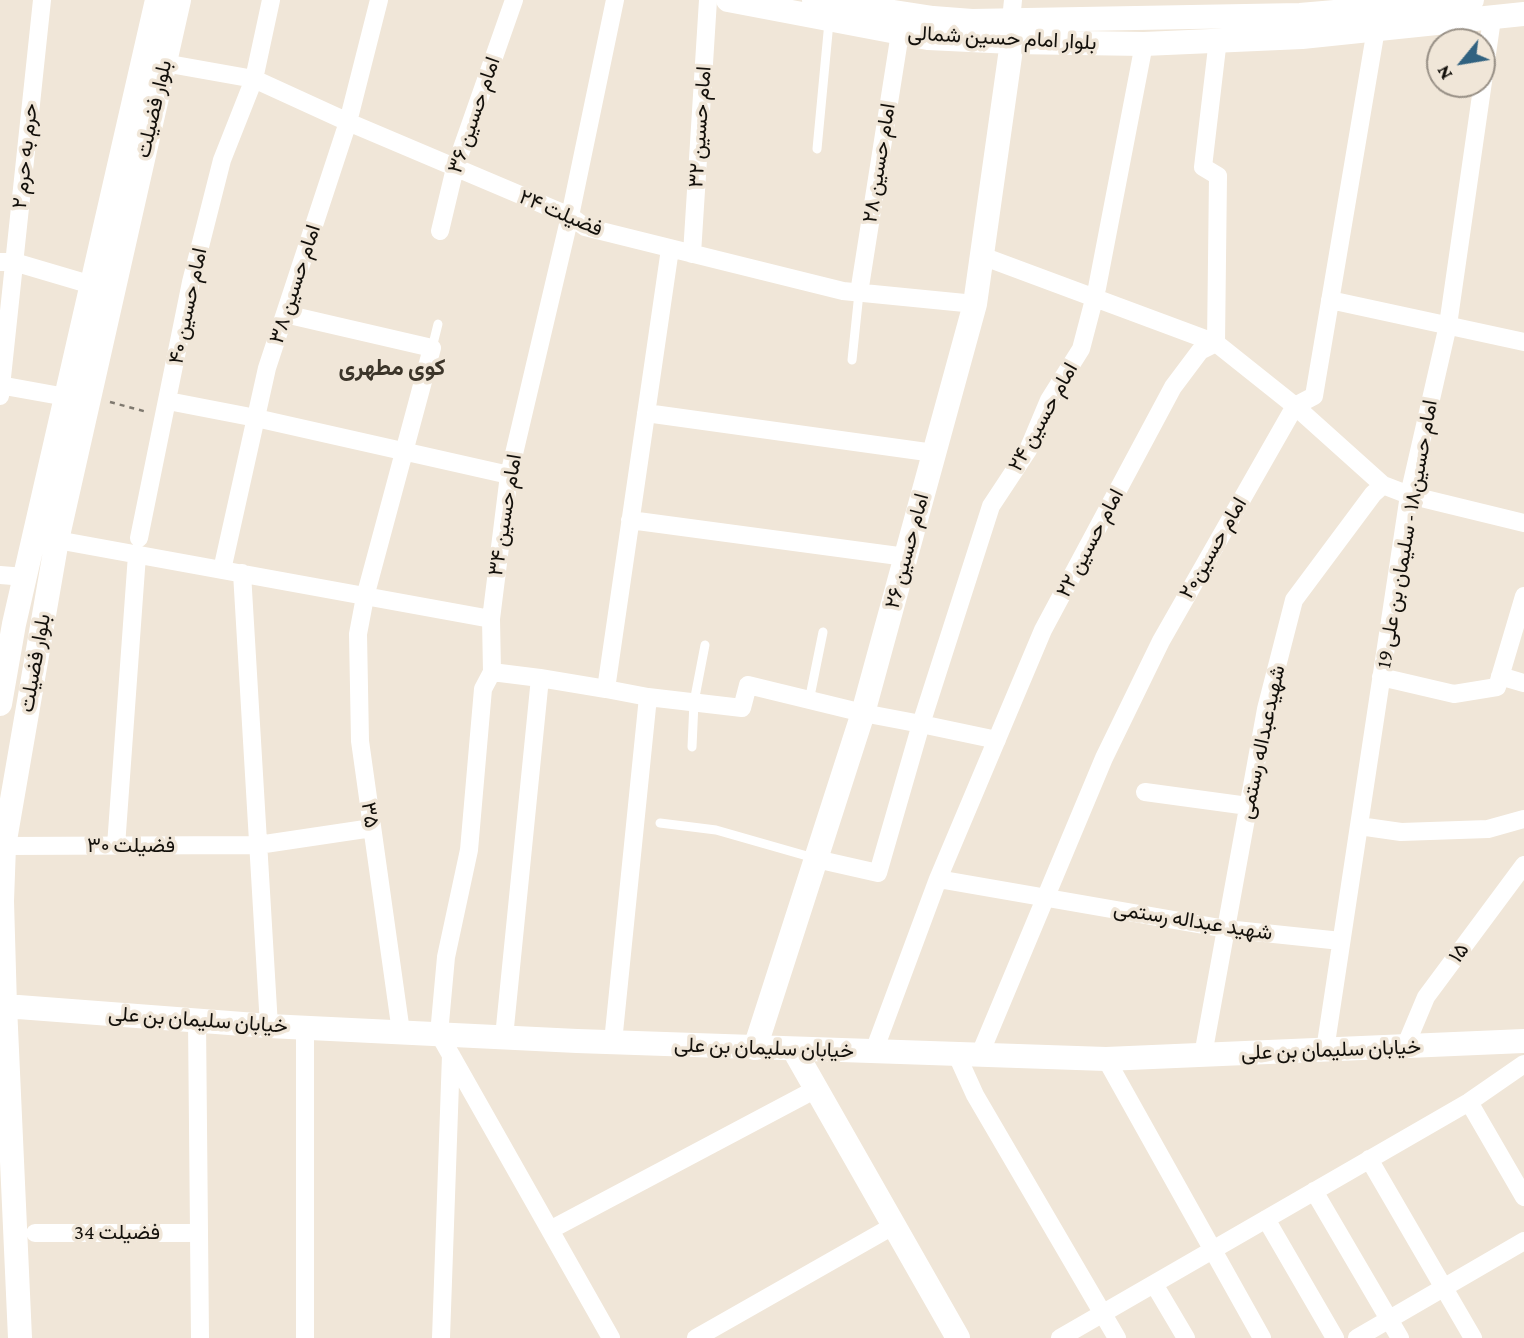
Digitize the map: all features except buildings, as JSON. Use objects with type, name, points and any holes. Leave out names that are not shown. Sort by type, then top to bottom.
[{"type":"street","name":"حرم به حرم ۲","points":[[0,389],[7,262],[42,0]]},
{"type":"street","name":"بلوار فضیلت","points":[[0,704],[25,577],[78,397],[115,232],[157,0]]},
{"type":"street","name":"بلوار فضیلت","points":[[20,1338],[2,901],[7,788],[57,540],[92,285],[115,232],[164,63],[179,0]]},
{"type":"street","name":"امام حسین ۴۰","points":[[116,846],[138,546],[191,282],[222,160],[254,79],[271,0]]},
{"type":"street","name":"امام حسین ۳۸","points":[[222,570],[267,368],[348,122],[379,0]]},
{"type":"street","name":"امام حسین ۳۶","points":[[440,231],[455,168],[514,0]]},
{"type":"street","name":"امام حسین ۳۴","points":[[441,1338],[446,957],[469,850],[483,689],[492,672],[491,619],[509,475],[570,216],[615,0]]},
{"type":"street","name":"امام حسین ۳۲","points":[[692,254],[708,0]]},
{"type":"street","name":"بلوار امام حسین شمالی","points":[[728,0],[922,8],[972,21],[1012,21],[1144,44],[1220,21]]},
{"type":"street","points":[[1216,343],[1218,176],[1203,167],[1220,21],[1302,37],[1372,12],[1472,0]]},
{"type":"street","name":"بلوار امام حسین شمالی","points":[[823,6],[900,33],[928,37],[1071,10],[1220,21]]},
{"type":"street","points":[[1372,12],[1492,19],[1524,14]]},
{"type":"street","name":"امام حسین۲۰","points":[[968,1053],[1046,898],[1104,758],[1161,641],[1294,406],[1314,396],[1372,12]]},
{"type":"street","name":"امام حسین۱۸ - سلیمان بن علی 19","points":[[1325,1050],[1409,495],[1448,325],[1492,19]]},
{"type":"street","name":"امام حسین ۲۶","points":[[755,1048],[863,713],[975,304],[1012,21]]},
{"type":"street","name":"امام حسین ۲۸","points":[[859,293],[900,33]]},
{"type":"street","name":"امام حسین ۲۴","points":[[816,859],[878,873],[921,724],[991,506],[1028,450],[1049,400],[1081,349],[1095,297],[1144,44]]},
{"type":"street","name":"فضیلت ۲۴","points":[[164,63],[254,79],[570,216],[585,227],[843,291],[975,304]]},
{"type":"street","points":[[606,689],[670,249]]},
{"type":"street","points":[[982,257],[1216,343],[1294,406],[1383,485],[1409,495],[1524,523]]},
{"type":"street","points":[[7,262],[92,285]]},
{"type":"street","points":[[1330,300],[1524,342]]},
{"type":"street","points":[[285,314],[432,348]]},
{"type":"street","name":"امام حسین ۲۲","points":[[874,1051],[938,879],[1043,630],[1173,387],[1200,351],[1216,343]]},
{"type":"street","name":"۳۵","points":[[401,1032],[360,741],[358,634],[365,597],[432,348]]},
{"type":"street","points":[[0,389],[78,397]]},
{"type":"street","points":[[166,409],[256,418],[509,475]]},
{"type":"street","points":[[646,414],[934,453]]},
{"type":"street","name":"شهیدعبداله رستمی","points":[[1203,1055],[1266,709],[1294,600],[1373,494],[1383,485]]},
{"type":"street","points":[[630,520],[905,557]]},
{"type":"street","points":[[57,540],[138,546],[222,570],[491,619]]},
{"type":"street","points":[[242,573],[269,1026]]},
{"type":"street","points":[[0,575],[25,577]]},
{"type":"street","points":[[1381,677],[1454,694],[1497,687],[1524,596]]},
{"type":"street","points":[[492,672],[648,697],[742,708],[748,685],[863,713],[997,740]]},
{"type":"street","points":[[1500,676],[1524,683]]},
{"type":"street","points":[[504,1037],[540,678]]},
{"type":"street","points":[[613,1042],[648,697]]},
{"type":"street","points":[[1145,792],[1248,806]]},
{"type":"street","points":[[1359,826],[1401,832],[1488,830],[1524,819]]},
{"type":"street","name":"فضیلت ۳۰","points":[[4,846],[258,845],[372,828]]},
{"type":"street","name":"۱۵","points":[[1405,1047],[1426,998],[1524,865]]},
{"type":"street","name":"شهید عبداله رستمی","points":[[938,879],[1226,929],[1341,941]]},
{"type":"street","name":"خیابان سلیمان بن علی","points":[[5,1006],[269,1026],[401,1032],[445,1044],[504,1037],[794,1050],[1106,1059],[1524,1041]]},
{"type":"street","points":[[197,1020],[200,1338]]},
{"type":"street","points":[[305,1028],[305,1338]]},
{"type":"street","points":[[445,1044],[611,1338]]},
{"type":"street","points":[[794,1050],[958,1338]]},
{"type":"street","points":[[968,1053],[975,1095],[1117,1338]]},
{"type":"street","points":[[1106,1059],[1262,1338]]},
{"type":"street","points":[[1060,1338],[1469,1102],[1524,1064]]},
{"type":"street","points":[[550,1230],[816,1089]]},
{"type":"street","points":[[1469,1102],[1524,1197]]},
{"type":"street","points":[[1369,1160],[1473,1338]]},
{"type":"street","points":[[1314,1191],[1400,1338]]},
{"type":"street","points":[[1266,1219],[1335,1338]]},
{"type":"street","points":[[696,1338],[892,1226]]},
{"type":"street","name":"فضیلت 34","points":[[35,1233],[199,1233]]},
{"type":"street","points":[[1357,1338],[1524,1241]]},
{"type":"street","points":[[1154,1283],[1186,1338]]},
{"type":"lane","points":[[817,149],[823,6]]},
{"type":"lane","points":[[852,360],[859,293]]},
{"type":"lane","points":[[432,348],[438,324]]},
{"type":"lane","points":[[809,701],[823,632]]},
{"type":"lane","points":[[692,747],[694,702],[705,645]]},
{"type":"lane","points":[[660,823],[716,830],[816,859]]},
{"type":"path","points":[[78,397],[166,409]]},
{"type":"district","name":"کوی مطهری","points":[[392,368]]}]
